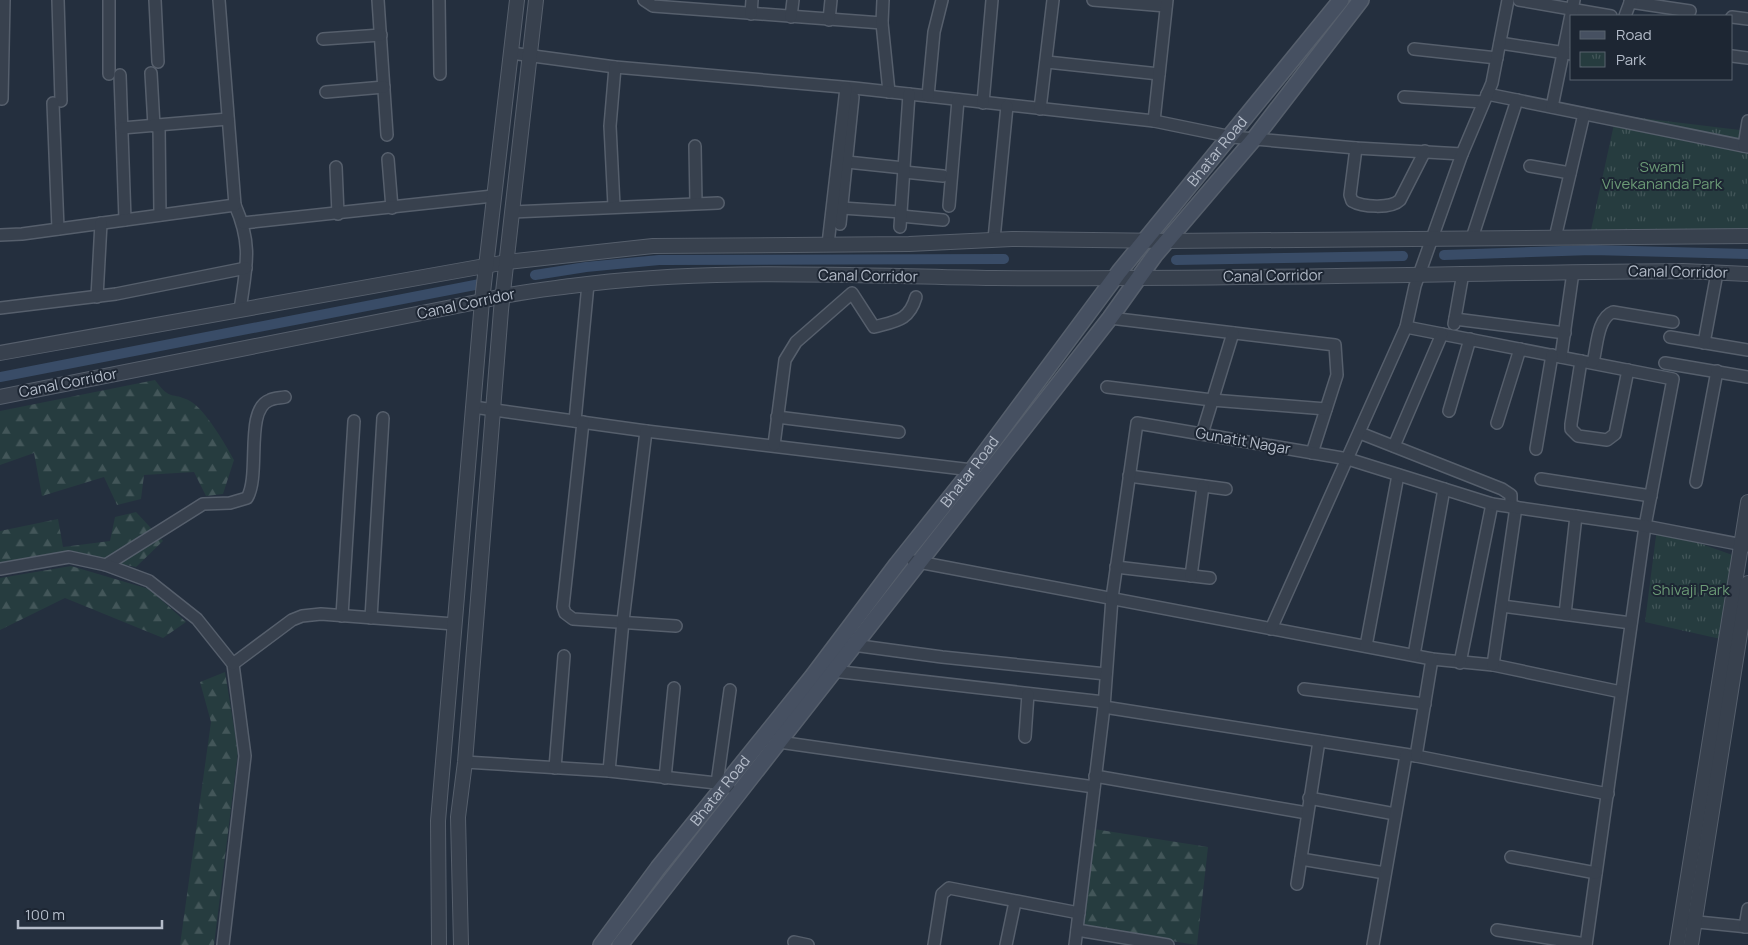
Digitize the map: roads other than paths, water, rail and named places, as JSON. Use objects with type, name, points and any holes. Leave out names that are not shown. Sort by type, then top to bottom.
[{"type":"main road","name":"Bhatar Road","points":[[601,945],[721,784],[812,677],[902,556],[972,470],[1114,278],[1232,137],[1341,0]]},
{"type":"main road","points":[[620,945],[1110,318],[1137,278],[1254,139],[1362,0]]},
{"type":"street","points":[[2,99],[4,0]]},
{"type":"street","points":[[58,0],[58,229]]},
{"type":"street","points":[[109,0],[114,75],[122,128],[125,220]]},
{"type":"street","points":[[155,0],[158,62]]},
{"type":"street","points":[[219,0],[235,204],[243,223],[247,245],[240,310]]},
{"type":"street","points":[[378,0],[387,135]]},
{"type":"street","points":[[439,0],[440,74]]},
{"type":"street","points":[[439,945],[438,821],[454,624],[482,301],[517,0]]},
{"type":"street","points":[[461,945],[458,817],[466,762],[506,262],[536,0]]},
{"type":"street","points":[[644,0],[649,5],[711,5],[751,14],[882,23]]},
{"type":"street","points":[[751,14],[752,0]]},
{"type":"street","points":[[791,17],[793,0]]},
{"type":"street","points":[[828,20],[830,0]]},
{"type":"street","points":[[883,0],[882,23],[889,92]]},
{"type":"street","points":[[928,96],[934,32],[942,0]]},
{"type":"street","points":[[983,103],[992,0]]},
{"type":"street","points":[[1040,109],[1053,0]]},
{"type":"street","points":[[1093,0],[1166,3],[1154,121]]},
{"type":"street","points":[[1271,629],[1406,327],[1419,274],[1462,154],[1485,98],[1497,58],[1508,0]]},
{"type":"street","points":[[1519,0],[1574,4],[1608,15]]},
{"type":"street","points":[[1625,15],[1631,1],[1690,9]]},
{"type":"street","points":[[1733,17],[1748,19]]},
{"type":"street","points":[[323,40],[380,35]]},
{"type":"street","points":[[1552,107],[1568,53],[1570,37]]},
{"type":"street","points":[[1500,42],[1568,53]]},
{"type":"street","points":[[1414,49],[1497,58]]},
{"type":"street","points":[[511,53],[615,67],[910,94],[1154,121],[1232,137],[1356,148],[1462,154]]},
{"type":"street","points":[[1733,56],[1748,58]]},
{"type":"street","points":[[1047,62],[1158,74]]},
{"type":"street","points":[[614,206],[610,126],[615,67]]},
{"type":"street","points":[[151,73],[156,125],[160,215]]},
{"type":"street","points":[[326,92],[384,87]]},
{"type":"street","points":[[840,224],[847,162],[850,88]]},
{"type":"street","points":[[828,244],[850,88]]},
{"type":"street","points":[[901,218],[910,94]]},
{"type":"street","points":[[1404,97],[1517,100],[1746,147],[1748,121]]},
{"type":"street","points":[[949,206],[958,100]]},
{"type":"street","points":[[1472,238],[1517,100]]},
{"type":"street","points":[[994,239],[1008,106]]},
{"type":"street","points":[[1555,238],[1584,114]]},
{"type":"street","points":[[122,128],[228,119]]},
{"type":"street","points":[[695,146],[696,203]]},
{"type":"street","points":[[1356,148],[1350,196],[1352,201],[1357,204],[1386,205],[1397,203],[1425,151]]},
{"type":"street","points":[[388,159],[392,208]]},
{"type":"street","points":[[847,162],[943,176]]},
{"type":"street","points":[[1530,166],[1570,173]]},
{"type":"street","points":[[336,167],[338,214]]},
{"type":"street","points":[[243,223],[493,196]]},
{"type":"street","points":[[512,212],[614,206],[718,203]]},
{"type":"street","points":[[0,235],[58,229],[235,204]]},
{"type":"street","points":[[842,208],[901,218],[943,220]]},
{"type":"street","points":[[97,297],[101,223]]},
{"type":"street","points":[[0,353],[506,262],[653,246],[909,244],[994,239],[1169,241],[1748,236]]},
{"type":"street","points":[[0,308],[97,297],[246,268]]},
{"type":"street","points":[[1536,448],[1557,356],[1565,333],[1574,272]]},
{"type":"street","name":"Canal Corridor","points":[[0,397],[482,301],[503,295],[669,276],[841,275],[1137,278],[1574,272],[1717,272],[1748,274]]},
{"type":"street","points":[[1704,343],[1717,272]]},
{"type":"street","points":[[1394,446],[1455,319],[1463,273]]},
{"type":"street","points":[[588,284],[564,613],[573,619],[676,626]]},
{"type":"street","points":[[774,444],[785,360],[796,342],[852,293],[874,327],[903,319],[912,310],[916,297]]},
{"type":"street","points":[[1628,370],[1615,434],[1607,440],[1578,436],[1571,429],[1571,424],[1587,362],[1608,314],[1613,312],[1673,322]]},
{"type":"street","points":[[1110,318],[1335,345],[1337,376],[1312,453]]},
{"type":"street","points":[[1455,319],[1565,333]]},
{"type":"street","points":[[1406,327],[1673,379],[1645,526],[1586,944],[1497,930]]},
{"type":"street","points":[[1202,434],[1233,333]]},
{"type":"street","points":[[1670,337],[1748,350]]},
{"type":"street","points":[[1448,411],[1470,340]]},
{"type":"street","points":[[1497,423],[1520,349]]},
{"type":"street","points":[[1665,362],[1748,377]]},
{"type":"street","points":[[1696,482],[1718,372]]},
{"type":"street","points":[[1107,387],[1212,400],[1326,409]]},
{"type":"street","points":[[106,565],[203,504],[230,503],[247,498],[253,479],[256,418],[259,408],[268,400],[285,397]]},
{"type":"street","points":[[473,407],[646,431],[774,444],[972,470]]},
{"type":"street","points":[[371,618],[383,418]]},
{"type":"street","points":[[777,418],[899,432]]},
{"type":"street","points":[[342,616],[354,421]]},
{"type":"street","name":"Gunatit Nagar","points":[[1129,476],[1137,423],[1348,459],[1492,504],[1645,526],[1744,545]]},
{"type":"street","points":[[609,771],[623,621],[646,431]]},
{"type":"street","points":[[1360,433],[1502,489],[1511,495],[1514,507],[1493,665]]},
{"type":"street","points":[[1366,646],[1398,475]]},
{"type":"street","points":[[1075,945],[1104,705],[1112,598],[1129,476],[1226,489]]},
{"type":"street","points":[[1541,479],[1651,496]]},
{"type":"street","points":[[1191,576],[1203,486]]},
{"type":"street","points":[[1414,655],[1444,489]]},
{"type":"street","points":[[1691,945],[1688,921],[1744,545],[1748,502]]},
{"type":"street","points":[[1460,663],[1492,504]]},
{"type":"street","points":[[1565,614],[1576,516]]},
{"type":"street","points":[[902,556],[917,563],[1432,659],[1493,665],[1621,692]]},
{"type":"street","points":[[0,569],[69,558],[106,565],[149,581],[197,620],[233,664],[245,756],[223,945]]},
{"type":"street","points":[[1116,567],[1210,578]]},
{"type":"street","points":[[1677,945],[1688,921],[1745,618],[1748,583]]},
{"type":"street","points":[[1502,606],[1631,623]]},
{"type":"street","points":[[233,664],[292,620],[312,614],[454,624]]},
{"type":"street","points":[[853,645],[942,657],[1106,674]]},
{"type":"street","points":[[555,768],[564,656]]},
{"type":"street","points":[[1373,945],[1396,814],[1425,704],[1432,659]]},
{"type":"street","points":[[833,671],[1104,705],[1411,756],[1608,794]]},
{"type":"street","points":[[450,677],[472,678]]},
{"type":"street","points":[[665,778],[674,688]]},
{"type":"street","points":[[1304,689],[1425,704]]},
{"type":"street","points":[[721,784],[730,690]]},
{"type":"street","points":[[1025,738],[1028,694]]},
{"type":"street","points":[[1297,884],[1309,798],[1320,741]]},
{"type":"street","points":[[779,742],[1095,782],[1307,813]]},
{"type":"street","points":[[466,762],[609,771],[721,784],[739,794]]},
{"type":"street","points":[[1309,798],[1396,814]]},
{"type":"street","points":[[1511,857],[1596,873]]},
{"type":"street","points":[[1300,859],[1385,873]]},
{"type":"street","points":[[934,945],[944,890],[953,887],[1015,902],[1079,913]]},
{"type":"street","points":[[1006,945],[1015,902]]},
{"type":"street","points":[[1688,921],[1747,927],[1748,909]]},
{"type":"street","points":[[438,928],[460,927]]},
{"type":"street","points":[[1077,930],[1168,945]]},
{"type":"street","points":[[794,942],[808,945]]},
{"type":"waterway","points":[[1444,255],[1592,250],[1748,254]]},
{"type":"waterway","points":[[1176,260],[1403,256]]},
{"type":"waterway","points":[[535,275],[586,267],[659,260],[1004,259]]},
{"type":"waterway","points":[[0,377],[480,284]]},
{"type":"park label","name":"Swami Vivekananda Park","points":[[1662,176]]},
{"type":"park label","name":"Shivaji Park","points":[[1691,590]]}]
